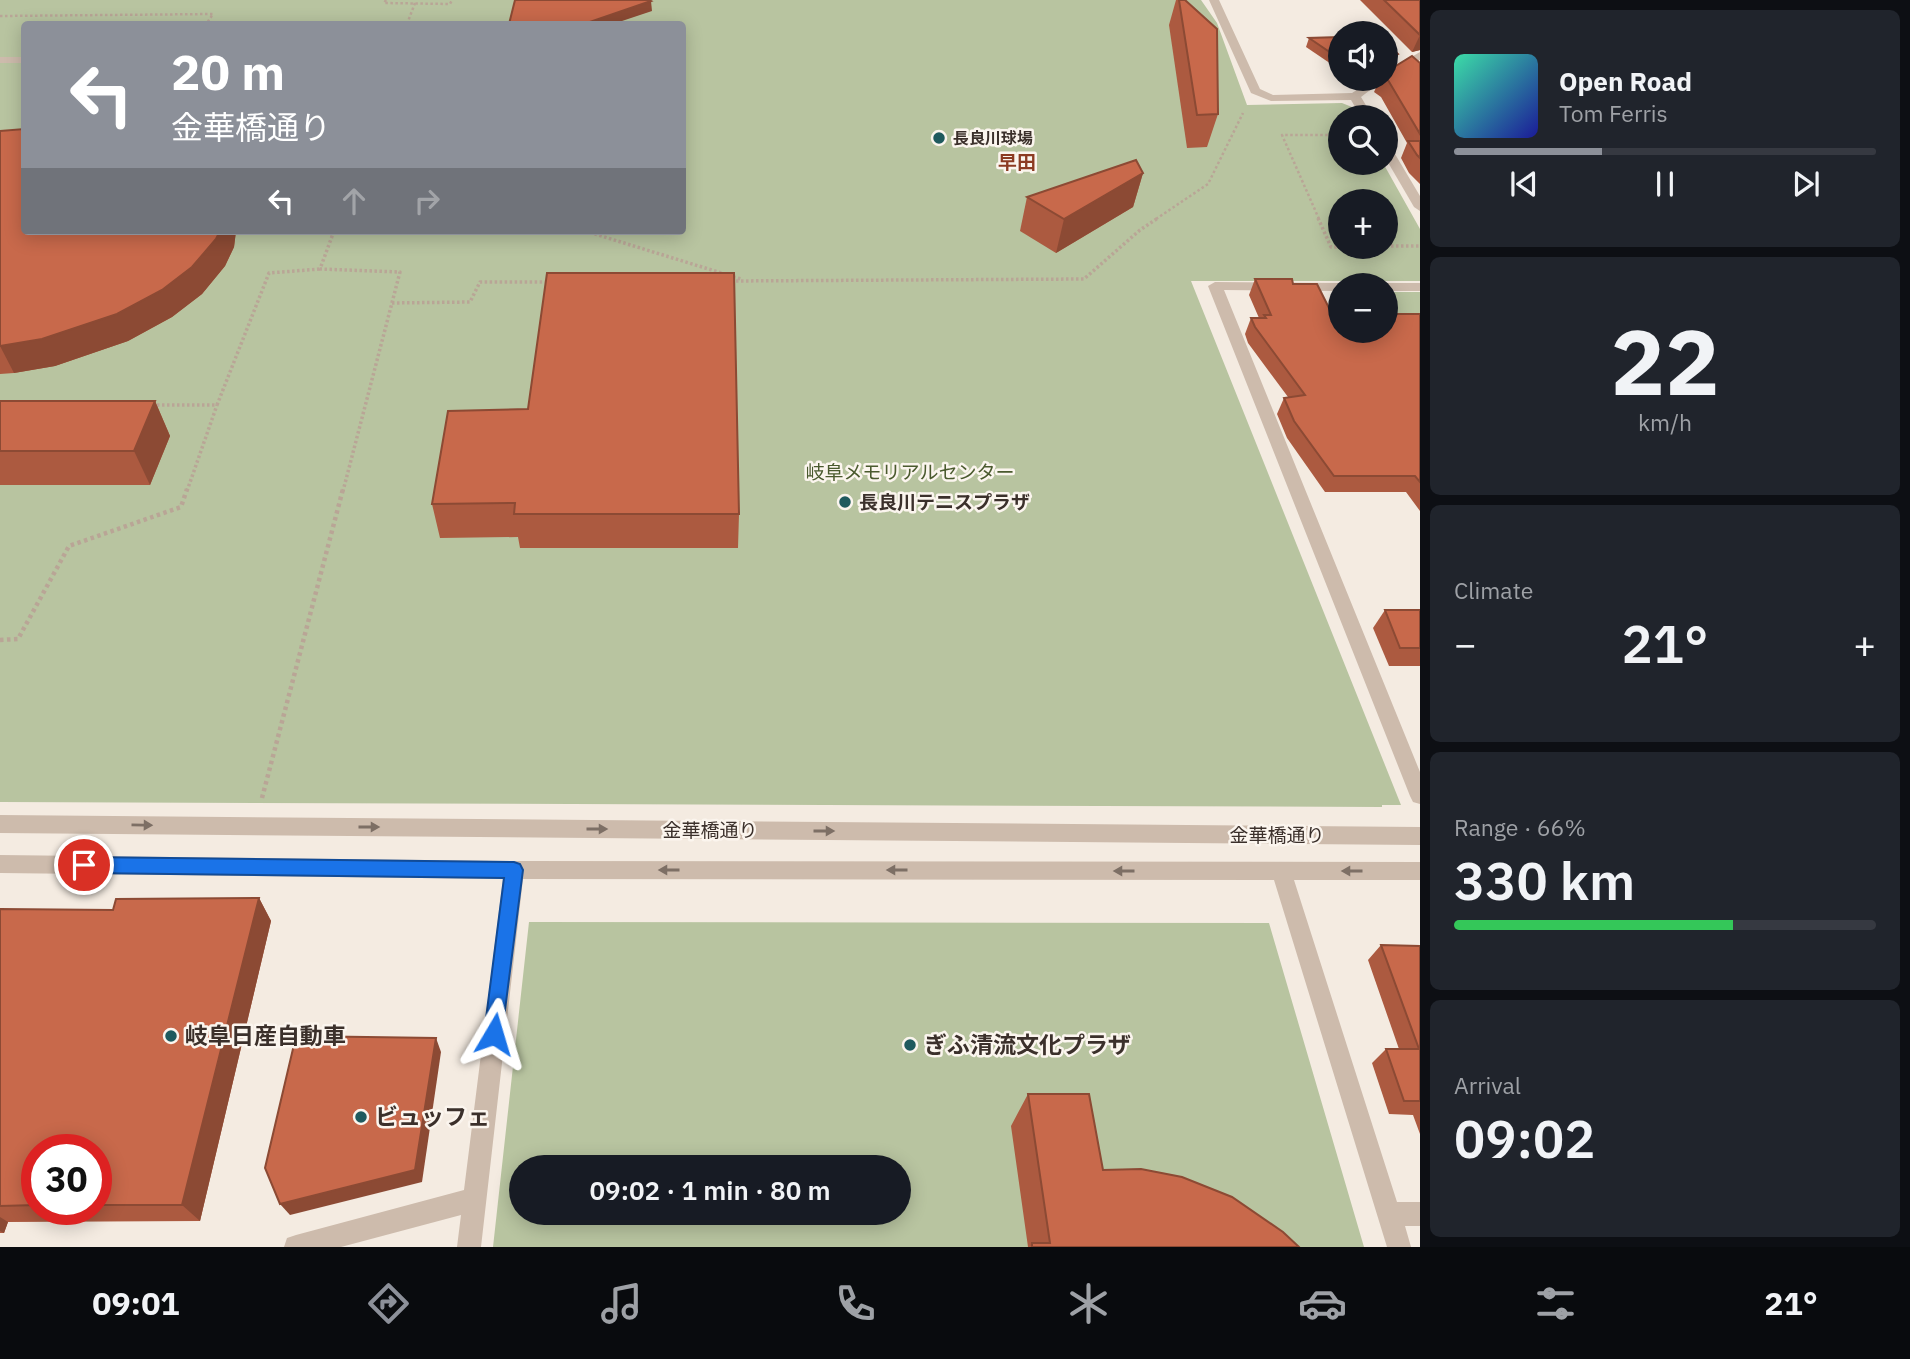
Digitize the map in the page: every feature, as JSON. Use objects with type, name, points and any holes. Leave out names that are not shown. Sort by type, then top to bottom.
[{"type":"street","points":[[1214,0],[1255,91],[1271,98],[1355,96],[1363,91]]},
{"type":"street","points":[[1398,69],[1417,59]]},
{"type":"street","points":[[0,60],[21,60]]},
{"type":"street","points":[[1355,96],[1360,105]]},
{"type":"street","points":[[1398,165],[1415,188],[1420,207]]},
{"type":"street","points":[[1328,287],[1215,286],[1420,796]]},
{"type":"street","points":[[1398,287],[1420,287]]},
{"type":"street","name":"金華橋通り","points":[[0,824],[1420,836]]},
{"type":"street","name":"金華橋通り","points":[[0,864],[514,870],[1420,871]]},
{"type":"street","points":[[469,1247],[514,870]]},
{"type":"street","points":[[1280,871],[1399,1247]]},
{"type":"street","points":[[296,1247],[474,1199]]},
{"type":"street","points":[[1389,1214],[1420,1214]]},
{"type":"path","points":[[386,0],[384,3],[415,4],[450,4],[452,0]]},
{"type":"path","points":[[408,21],[415,4]]},
{"type":"path","points":[[0,16],[213,14],[208,21]]},
{"type":"path","points":[[719,281],[1084,279],[1140,230],[1208,184],[1247,105]]},
{"type":"path","points":[[1328,135],[1282,135],[1328,240]]},
{"type":"path","points":[[320,269],[333,235]]},
{"type":"path","points":[[598,235],[746,281]]},
{"type":"path","points":[[1398,246],[1420,246]]},
{"type":"path","points":[[0,640],[18,639],[69,546],[181,507],[217,405],[269,273],[320,269],[400,272],[255,827]]},
{"type":"path","points":[[392,303],[470,302],[480,282],[559,282]]},
{"type":"path","points":[[149,405],[217,405]]},
{"type":"green space","name":"岐阜メモリアルセンター","points":[[0,0],[1201,0],[1217,23],[1247,105],[1342,103],[1347,105],[1328,105],[1328,175],[1390,175],[1398,189],[1328,189],[1328,259],[1398,259],[1398,190],[1420,229],[1420,281],[1398,281],[1398,273],[1328,273],[1328,281],[1191,281],[1401,805],[0,802]]},
{"type":"green space","points":[[1398,292],[1420,292],[1420,326],[1398,326]]},
{"type":"green space","name":"ぎふ清流文化プラザ","points":[[529,922],[1269,923],[1364,1247],[493,1247]]},
{"type":"building","points":[[515,0],[651,1],[593,21],[510,21]]},
{"type":"building","points":[[1179,0],[1185,0],[1217,29],[1218,114],[1197,115]]},
{"type":"building","points":[[1384,0],[1420,0],[1420,35]]},
{"type":"building","points":[[1328,37],[1328,51],[1309,38]]},
{"type":"building","points":[[1412,56],[1420,63],[1420,134],[1395,91],[1398,91],[1398,65]]},
{"type":"building","points":[[21,129],[21,235],[218,235],[192,267],[162,290],[117,314],[42,339],[0,346],[0,131]]},
{"type":"building","points":[[1408,141],[1420,141],[1420,158],[1417,155]]},
{"type":"building","points":[[1136,160],[1143,173],[1064,219],[1027,197]]},
{"type":"building","points":[[547,273],[734,273],[739,514],[514,514],[515,503],[432,504],[448,411],[528,409]]},
{"type":"building","points":[[1255,279],[1292,279],[1293,284],[1317,284],[1328,306],[1328,343],[1398,343],[1398,314],[1420,314],[1420,482],[1415,476],[1334,476],[1294,421],[1284,398],[1305,395],[1251,318],[1266,318],[1264,315],[1271,315]]},
{"type":"building","points":[[0,401],[155,401],[134,451],[0,451]]},
{"type":"building","points":[[1385,610],[1420,610],[1420,648],[1400,648]]},
{"type":"building","points":[[259,898],[182,1205],[112,1205],[112,1134],[21,1134],[21,1205],[0,1206],[0,909],[113,910],[116,899]]},
{"type":"building","points":[[1381,945],[1420,946],[1420,1101],[1404,1101],[1386,1049],[1419,1049]]},
{"type":"building","name":"ビュッフェ","points":[[296,1036],[436,1038],[415,1170],[280,1204],[265,1168]]},
{"type":"building","points":[[1028,1094],[1089,1094],[1103,1170],[1141,1169],[1182,1177],[1232,1197],[1283,1232],[1299,1247],[1032,1247],[1032,1243],[1050,1243]]},
{"type":"place","name":"長良川球場","points":[[939,138]]},
{"type":"place","name":"長良川テニスプラザ","points":[[845,502]]},
{"type":"place","name":"岐阜日産自動車","points":[[171,1036]]},
{"type":"place","name":"ぎふ清流文化プラザ","points":[[910,1045]]},
{"type":"place","name":"ビュッフェ","points":[[361,1117]]},
{"type":"district","name":"早田","points":[[1017,162]]},
{"type":"route","points":[[84,865],[514,870],[494,1034]]}]
